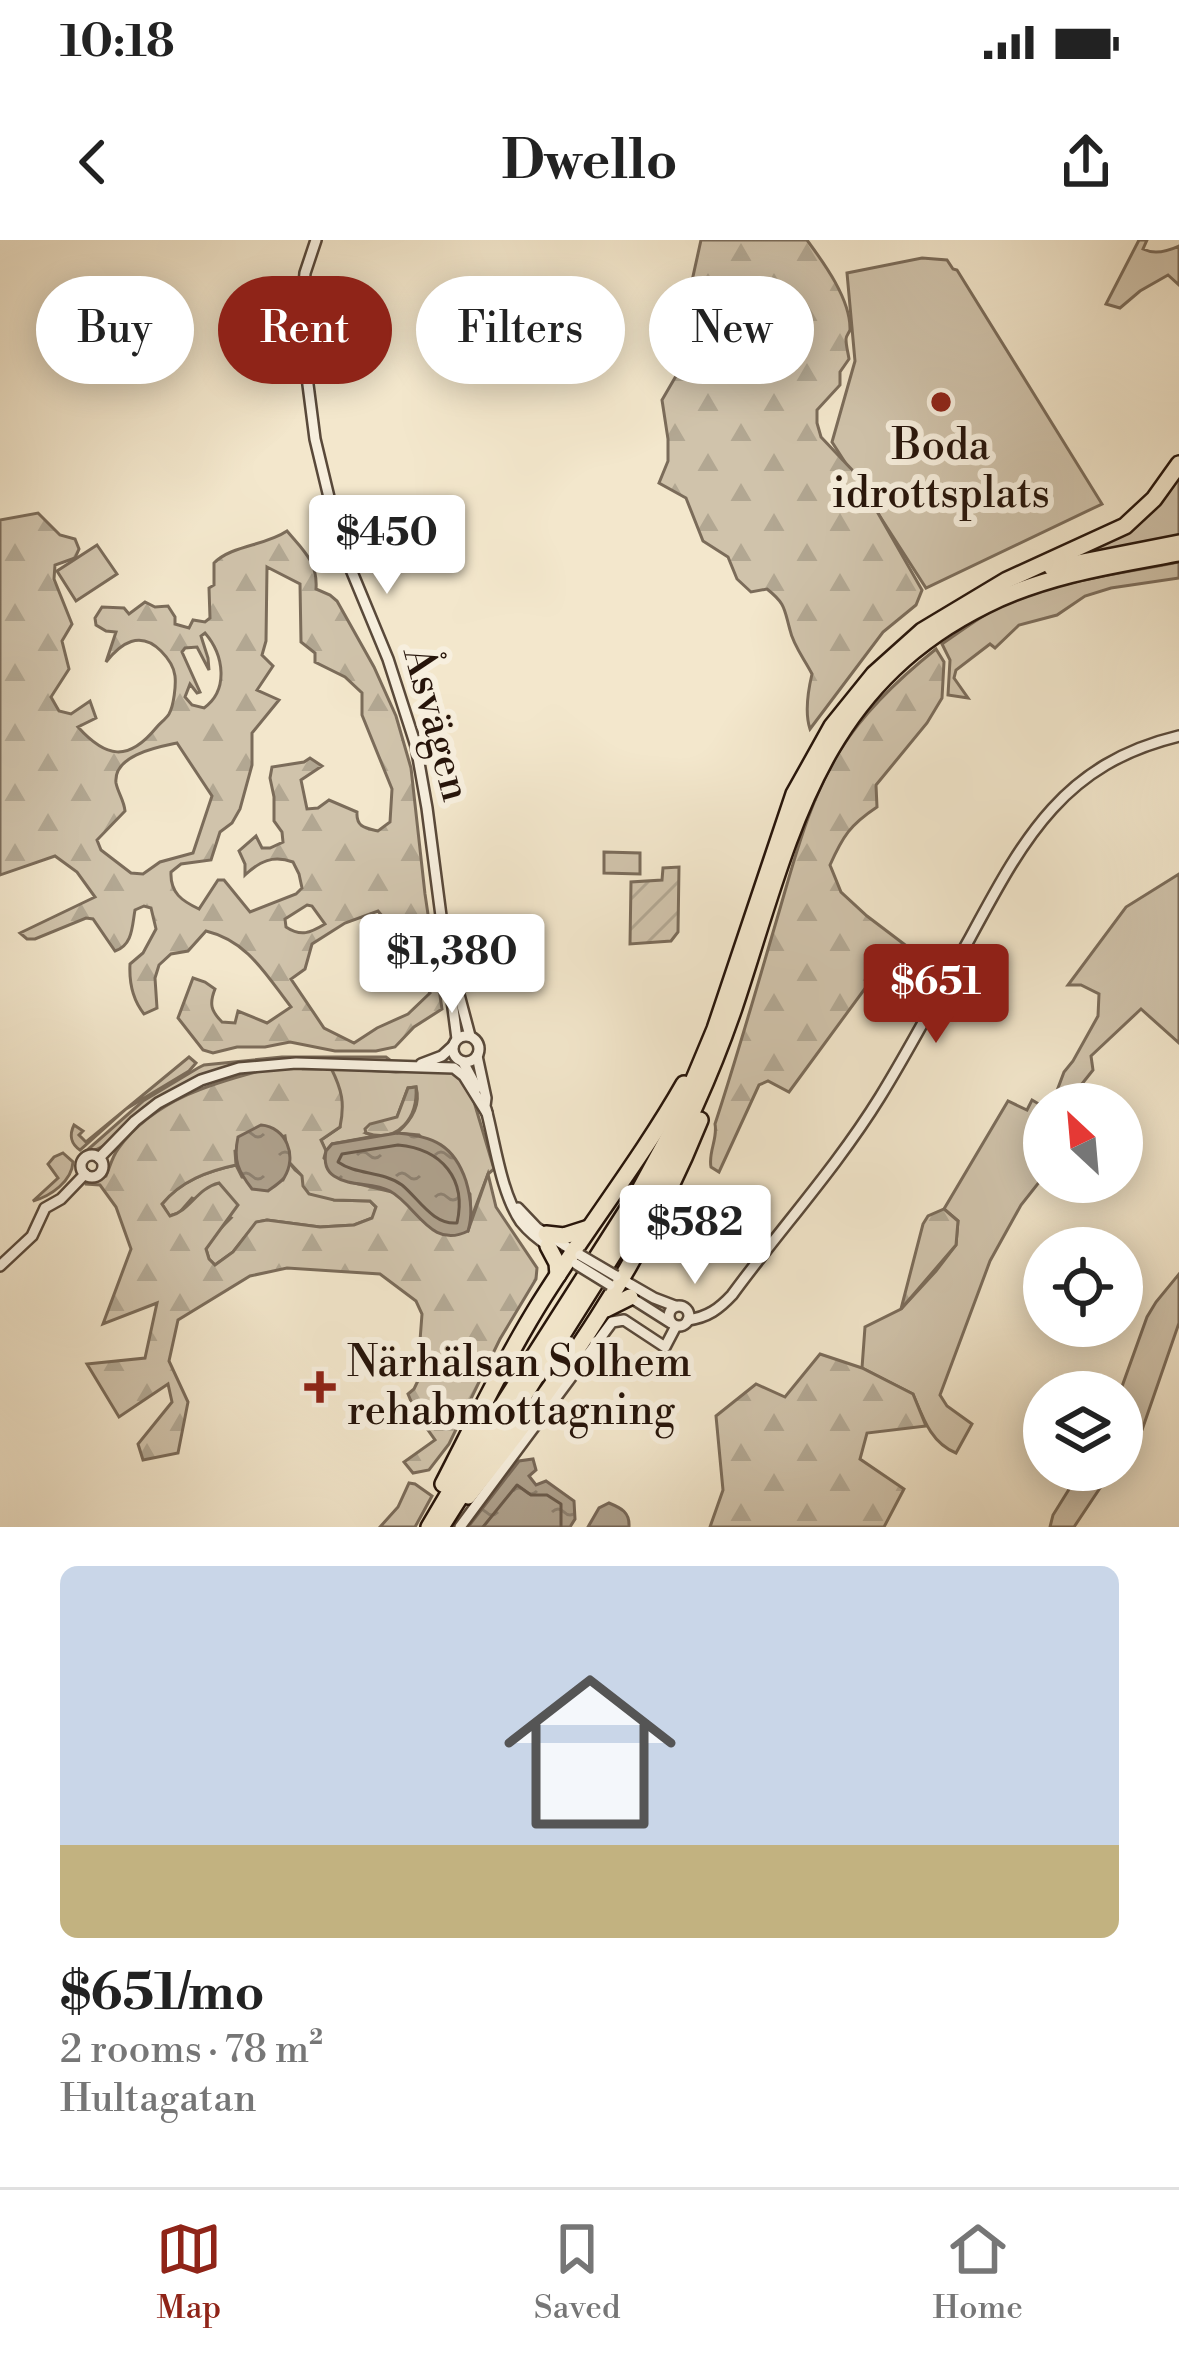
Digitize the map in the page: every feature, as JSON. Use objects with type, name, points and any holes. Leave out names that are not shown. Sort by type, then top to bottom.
[{"type":"highway","points":[[425,1527],[674,1127],[715,1029],[778,836],[807,766],[849,701],[894,654],[951,611],[1125,526],[1154,500],[1179,464]]},
{"type":"highway","points":[[982,595],[1056,567],[1179,542]]},
{"type":"highway","points":[[442,1527],[648,1199],[694,1111],[733,1010],[795,819],[840,733],[906,658],[987,604],[1087,570],[1179,553]]},
{"type":"highway","points":[[442,1527],[527,1421],[604,1311],[620,1300],[623,1283],[691,1143],[724,1053],[733,1010]]},
{"type":"highway","points":[[425,1527],[504,1365],[558,1275],[575,1257],[658,1130],[715,1029]]},
{"type":"highway","points":[[558,1275],[547,1240],[591,1226]]},
{"type":"street","name":"Åsvägen","points":[[316,240],[304,273],[302,306],[315,439],[340,543],[388,659],[416,746],[455,1043]]},
{"type":"street","points":[[623,1283],[674,1324],[703,1318],[732,1295],[848,1146],[880,1097],[1035,827],[1065,794],[1111,761],[1179,736]]},
{"type":"street","name":"Åsvägen","points":[[446,950],[470,1036]]},
{"type":"street","points":[[422,1064],[470,1036],[478,1045],[486,1110]]},
{"type":"street","points":[[455,1043],[454,1054],[470,1069],[486,1110],[521,1222],[623,1283],[685,1307],[688,1320]]},
{"type":"street","points":[[407,1065],[471,1061],[477,1056]]},
{"type":"street","points":[[0,1266],[32,1235],[45,1208],[85,1174],[101,1173],[99,1158],[152,1107],[221,1073],[276,1063],[444,1066],[457,1070],[486,1110]]},
{"type":"street","points":[[460,1527],[612,1322],[623,1320],[665,1347],[674,1324],[669,1313],[675,1306]]},
{"type":"green space","points":[[701,240],[807,240],[841,294],[850,330],[846,339],[849,359],[840,372],[840,385],[817,410],[821,437],[855,473],[922,590],[916,605],[883,632],[810,729],[812,674],[781,603],[767,589],[751,592],[737,579],[728,557],[703,541],[686,498],[659,483],[668,461],[662,400],[671,384],[814,384],[814,276],[693,276]]},
{"type":"green space","points":[[1139,240],[1147,240],[1143,249],[1152,252],[1179,246],[1179,285],[1168,275],[1120,308],[1106,304]]},
{"type":"green space","name":"Boda idrottsplats","points":[[922,258],[947,260],[957,270],[1102,504],[926,588],[832,442],[855,361],[847,273]]},
{"type":"green space","points":[[1179,471],[1179,538],[1063,560],[1100,544]]},
{"type":"green space","points":[[38,513],[60,535],[75,539],[79,549],[75,558],[55,565],[54,579],[72,624],[62,641],[69,669],[51,697],[59,711],[71,714],[90,701],[96,718],[78,727],[98,745],[117,752],[136,747],[168,716],[175,676],[163,653],[146,641],[124,645],[106,662],[116,632],[96,625],[102,607],[124,608],[129,614],[145,602],[168,606],[175,624],[189,628],[193,620],[205,622],[210,618],[214,563],[287,531],[312,564],[316,589],[337,601],[396,716],[411,768],[442,1009],[414,1027],[395,1047],[376,1051],[335,1051],[290,1042],[213,1053],[203,1050],[178,1018],[193,978],[215,989],[212,1007],[222,1022],[235,1023],[238,1011],[267,1023],[291,1007],[255,961],[233,943],[206,931],[188,951],[171,954],[159,965],[155,978],[157,1008],[144,1014],[132,990],[130,964],[143,953],[156,929],[151,908],[135,910],[128,940],[115,951],[93,919],[35,939],[20,933],[95,897],[77,872],[55,856],[0,875],[0,520]],"holes":[[[267,567],[300,584],[301,642],[315,653],[315,662],[345,677],[362,693],[362,715],[392,789],[390,822],[378,831],[365,828],[357,812],[329,800],[307,809],[301,780],[322,766],[310,758],[272,767],[274,821],[283,842],[262,848],[256,836],[239,851],[245,875],[267,861],[293,862],[302,888],[250,912],[224,880],[218,880],[199,909],[178,895],[171,872],[181,864],[211,860],[220,832],[240,809],[252,765],[252,733],[279,700],[257,690],[273,666],[262,655]],[[205,633],[211,642],[221,672],[217,692],[204,708],[185,697],[190,684],[200,692],[182,652],[197,647],[209,670],[201,636]],[[177,743],[212,796],[193,853],[160,862],[143,874],[131,873],[101,850],[97,840],[125,811],[117,773],[138,754]],[[307,905],[325,924],[306,933],[286,927],[285,919]],[[378,911],[397,934],[430,993],[408,1014],[354,1043],[324,1028],[291,979],[305,969],[312,944],[345,923]]]},
{"type":"green space","points":[[97,545],[117,574],[76,601],[57,571]]},
{"type":"green space","points":[[1179,562],[1179,578],[1111,588],[1085,596],[1057,615],[1019,625],[995,648],[990,644],[956,670],[954,678],[968,698],[948,695],[950,660],[942,644],[990,612],[1063,585]]},
{"type":"green space","points":[[936,649],[944,662],[942,698],[876,785],[877,807],[848,832],[830,865],[841,892],[925,960],[909,996],[901,998],[869,983],[789,1092],[768,1081],[759,1085],[719,1172],[710,1161],[715,1124],[812,808],[830,768],[861,721]]},
{"type":"green space","points":[[604,852],[640,853],[640,874],[604,873]]},
{"type":"green space","points":[[679,867],[678,932],[671,941],[630,944],[631,882],[662,880],[663,868]]},
{"type":"green space","points":[[1179,874],[1179,1043],[1141,1009],[1091,1056],[1093,1070],[1083,1083],[1060,1083],[1098,1016],[1099,994],[1081,985],[1068,985],[1126,907]]},
{"type":"green space","points":[[189,1057],[196,1063],[189,1071],[126,1109],[80,1150],[75,1145],[74,1125],[83,1131],[79,1135],[86,1142]]},
{"type":"green space","points":[[282,1057],[390,1060],[249,1062],[163,1095],[109,1142],[85,1152],[143,1101],[204,1065]]},
{"type":"green space","points":[[271,1068],[331,1068],[342,1111],[340,1127],[321,1140],[324,1158],[350,1182],[392,1192],[468,1231],[488,1174],[496,1207],[537,1268],[536,1279],[500,1339],[449,1444],[429,1470],[413,1473],[404,1462],[435,1440],[408,1394],[423,1370],[419,1354],[422,1314],[416,1301],[380,1274],[287,1268],[250,1276],[178,1320],[169,1361],[188,1402],[178,1453],[143,1460],[138,1444],[172,1402],[168,1384],[119,1417],[87,1364],[145,1358],[157,1303],[103,1324],[131,1249],[116,1207],[100,1185],[85,1184],[106,1176],[118,1149],[167,1105]],"holes":[[[285,1136],[289,1162],[302,1176],[309,1194],[370,1201],[376,1207],[372,1218],[354,1225],[320,1227],[256,1222],[233,1252],[215,1265],[206,1249],[238,1205],[219,1183],[170,1216],[162,1204],[196,1178],[236,1165],[235,1151]]]},
{"type":"green space","points":[[331,1068],[438,1069],[460,1077],[472,1095],[494,1169],[471,1219],[470,1194],[419,1135],[397,1133],[414,1112],[416,1087],[408,1088],[397,1117],[366,1133],[375,1136],[332,1144],[326,1151],[321,1140],[340,1127]]},
{"type":"green space","points":[[416,1087],[414,1108],[404,1125],[388,1135],[366,1133],[370,1124],[397,1117],[408,1088]]},
{"type":"green space","points":[[1008,1101],[1023,1108],[1023,1202],[990,1261],[940,1395],[972,1424],[956,1453],[934,1436],[913,1394],[862,1368],[865,1327],[901,1309],[956,1245],[958,1221],[944,1209]]},
{"type":"green space","points":[[63,1153],[73,1162],[69,1175],[53,1191],[33,1201],[58,1178],[48,1164]]},
{"type":"green space","points":[[289,1162],[334,1200],[370,1201],[376,1207],[373,1218],[354,1225],[320,1227],[257,1222],[233,1252],[215,1265],[206,1249],[231,1218],[192,1198],[179,1213],[169,1216],[162,1204],[186,1183],[215,1170],[236,1165],[242,1177],[283,1180]]},
{"type":"green space","points":[[944,1209],[958,1221],[956,1245],[901,1309],[923,1224],[928,1216]]},
{"type":"green space","points":[[1179,1274],[1179,1323],[1143,1427],[1143,1371],[1128,1371],[1136,1347],[1143,1347],[1143,1328],[1156,1302]]},
{"type":"green space","points":[[820,1354],[862,1368],[913,1394],[926,1426],[867,1433],[860,1459],[904,1489],[884,1527],[710,1527],[723,1490],[716,1416],[756,1384],[785,1397]]},
{"type":"green space","points":[[409,1483],[432,1496],[415,1527],[380,1527],[398,1507]]},
{"type":"green space","points":[[1068,1491],[1098,1491],[1074,1527],[1050,1527]]},
{"type":"water","points":[[261,1125],[283,1137],[290,1161],[284,1178],[268,1191],[252,1189],[237,1159],[238,1137]]},
{"type":"water","points":[[397,1133],[431,1140],[455,1159],[469,1194],[468,1231],[444,1235],[434,1231],[390,1191],[340,1179],[327,1168],[326,1151],[332,1144]]},
{"type":"water","points":[[533,1459],[536,1470],[529,1476],[536,1485],[546,1481],[574,1501],[575,1519],[570,1527],[468,1527],[519,1461]]},
{"type":"water","points":[[609,1503],[624,1511],[629,1527],[588,1527],[599,1508]]},
{"type":"place","name":"Boda idrottsplats","points":[[941,402]]},
{"type":"place","name":"Närhälsan Solhem rehabmottagning","points":[[320,1387]]}]
